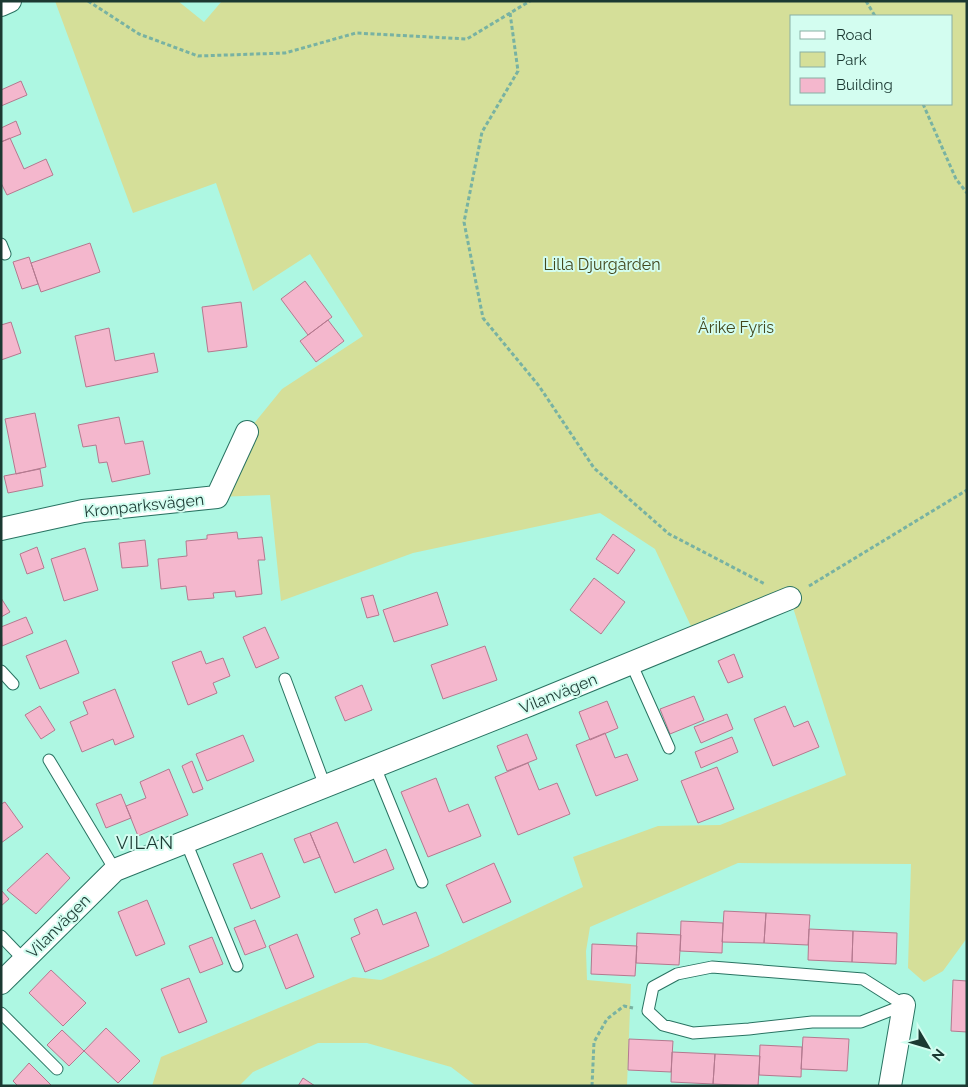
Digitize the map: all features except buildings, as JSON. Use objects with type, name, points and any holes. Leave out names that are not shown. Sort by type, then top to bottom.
[{"type":"street","points":[[1,5],[10,1]]},
{"type":"street","name":"Kronparksvägen","points":[[1,529],[83,511],[217,496],[247,432]]},
{"type":"street","name":"Vilanvägen","points":[[1,983],[115,870],[790,598]]},
{"type":"street","points":[[890,1086],[904,1005]]},
{"type":"lane","points":[[630,663],[669,748]]},
{"type":"lane","points":[[1,671],[13,684]]},
{"type":"lane","points":[[285,679],[325,786]]},
{"type":"lane","points":[[49,760],[115,870]]},
{"type":"lane","points":[[375,766],[422,882]]},
{"type":"lane","points":[[186,842],[236,966]]},
{"type":"lane","points":[[1,936],[24,960]]},
{"type":"lane","points":[[712,967],[863,979],[904,1005],[861,1022],[812,1022],[692,1033],[663,1025],[648,1011],[653,987],[677,974],[712,967]]},
{"type":"lane","points":[[1,1013],[57,1069]]},
{"type":"path","points":[[88,1],[139,34],[198,56],[285,53],[356,33],[467,39],[530,1]]},
{"type":"path","points":[[866,1],[875,15]]},
{"type":"path","points":[[510,13],[518,71],[482,132],[464,222],[483,318],[539,386],[594,468],[669,534],[790,598],[967,490]]},
{"type":"path","points":[[923,105],[956,179],[967,193]]},
{"type":"path","points":[[592,1086],[594,1042],[607,1019],[624,1006],[648,1011]]},
{"type":"green space","name":"Årike Fyris","points":[[55,1],[178,1],[204,22],[222,1],[967,1],[967,938],[943,971],[924,982],[908,968],[911,864],[738,863],[590,927],[586,951],[587,980],[631,984],[627,1086],[476,1086],[451,1067],[367,1043],[318,1043],[253,1072],[239,1086],[152,1086],[161,1057],[353,977],[381,980],[437,956],[583,887],[573,857],[658,826],[720,825],[846,775],[790,598],[696,637],[655,549],[600,513],[413,553],[281,601],[270,495],[217,497],[247,432],[282,389],[363,336],[310,254],[253,291],[216,183],[133,213]]},
{"type":"district","name":"VILAN","points":[[145,843]]},
{"type":"park label","name":"Lilla Djurgården","points":[[602,264]]}]
